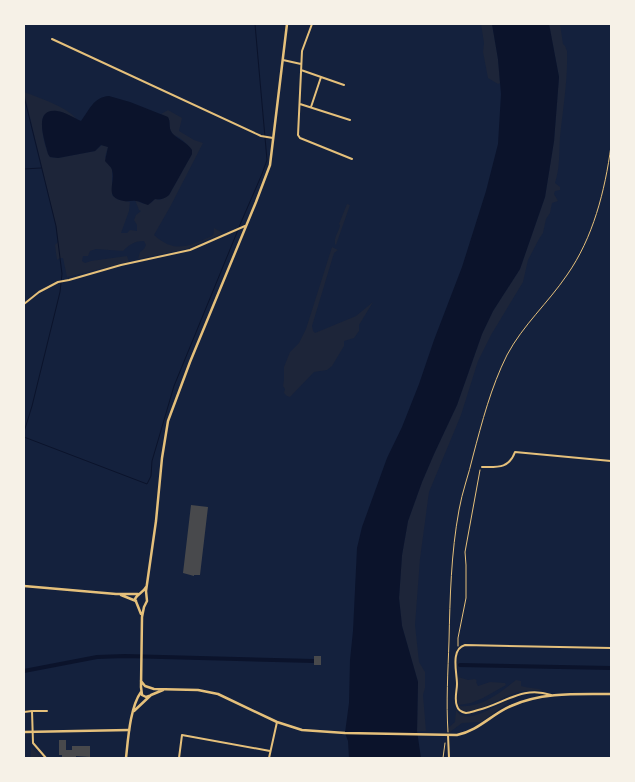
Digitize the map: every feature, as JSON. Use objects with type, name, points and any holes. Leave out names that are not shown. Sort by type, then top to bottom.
[{"type":"main road","points":[[165,690],[144,697],[141,691],[140,678],[142,617],[147,601],[162,458],[168,422],[190,362],[270,165],[287,24]]},
{"type":"main road","points":[[136,601],[136,597],[148,583]]},
{"type":"main road","points":[[24,586],[116,594],[145,594],[147,597]]},
{"type":"main road","points":[[116,594],[136,601],[142,617]]},
{"type":"main road","points":[[138,604],[141,606],[145,605]]},
{"type":"main road","points":[[134,711],[150,696],[152,691],[140,678]]},
{"type":"main road","points":[[126,758],[129,730],[137,700],[143,688],[147,687],[165,690],[188,689],[212,693],[237,702],[278,722],[302,730],[419,735],[460,734],[472,730],[502,710],[514,704],[552,695],[611,694]]},
{"type":"main road","points":[[24,732],[129,730]]},
{"type":"street","points":[[312,24],[302,51],[298,132],[300,138],[352,159]]},
{"type":"street","points":[[52,39],[265,137],[274,138]]},
{"type":"street","points":[[282,60],[301,64]]},
{"type":"street","points":[[301,70],[344,85]]},
{"type":"street","points":[[311,107],[321,77]]},
{"type":"street","points":[[299,104],[350,120]]},
{"type":"street","points":[[24,304],[38,292],[62,281],[121,265],[190,250],[246,226]]},
{"type":"street","points":[[482,467],[499,467],[505,465],[511,460],[515,452],[611,461]]},
{"type":"street","points":[[552,695],[539,692],[523,693],[487,708],[468,713],[461,711],[456,703],[456,656],[460,648],[465,645],[611,648]]},
{"type":"street","points":[[24,712],[47,711]]},
{"type":"street","points":[[32,712],[33,742],[46,758]]},
{"type":"street","points":[[269,758],[278,722]]},
{"type":"street","points":[[179,758],[182,735],[270,751]]},
{"type":"street","points":[[448,735],[449,758]]},
{"type":"path","points":[[443,758],[444,747],[448,735],[447,661],[452,563],[459,509],[478,435],[501,368],[516,339],[566,277],[575,263],[587,238],[605,179],[611,146]]},
{"type":"path","points":[[460,648],[458,645],[458,638],[466,595],[465,552],[476,485],[480,469],[482,467]]},
{"type":"shaded area","points":[[481,24],[492,24],[498,59],[500,83],[498,84],[488,78],[483,52],[484,43]]},
{"type":"shaded area","points":[[492,24],[549,24],[559,77],[554,141],[545,197],[520,269],[493,311],[482,334],[457,405],[422,482],[408,521],[402,555],[399,598],[402,626],[418,682],[417,731],[421,758],[349,758],[348,741],[345,733],[349,703],[350,660],[357,548],[362,527],[387,458],[402,427],[419,384],[462,267],[486,191],[498,144],[501,94],[498,59]]},
{"type":"shaded area","points":[[549,24],[560,24],[563,44],[567,51],[566,83],[560,137],[559,166],[555,183],[560,187],[560,190],[555,191],[554,194],[558,201],[552,203],[543,233],[528,260],[523,282],[491,335],[478,361],[461,415],[429,492],[420,559],[415,625],[419,662],[425,672],[425,688],[423,695],[426,731],[417,731],[418,682],[402,626],[399,598],[402,555],[408,521],[422,482],[457,405],[482,334],[493,311],[520,269],[545,197],[554,141],[559,77]]},
{"type":"shaded area","points":[[24,92],[59,106],[77,119],[61,112],[44,115],[42,124],[43,137],[50,157],[58,158],[95,151],[102,145],[108,147],[105,157],[112,169],[112,195],[117,199],[130,202],[129,211],[121,233],[127,233],[130,230],[137,231],[137,225],[134,220],[136,215],[141,211],[139,210],[135,200],[144,204],[151,203],[155,199],[160,200],[169,195],[192,154],[192,150],[189,146],[171,131],[168,118],[161,114],[168,110],[182,118],[179,131],[194,140],[203,143],[154,235],[169,245],[182,246],[196,243],[212,236],[214,233],[214,228],[223,233],[186,249],[138,259],[140,252],[146,245],[144,241],[133,243],[123,251],[96,249],[90,251],[88,256],[83,256],[82,261],[85,263],[127,256],[129,262],[67,277],[63,258],[57,260],[55,245],[58,242],[56,226]]},
{"type":"shaded area","points":[[109,96],[130,102],[168,117],[172,133],[192,150],[192,154],[169,195],[166,197],[155,199],[148,205],[138,201],[124,201],[114,196],[112,193],[112,170],[105,161],[108,147],[101,145],[95,151],[58,158],[50,157],[48,154],[43,134],[42,120],[49,111],[57,111],[81,121],[95,102]]},
{"type":"shaded area","points":[[347,204],[350,205],[336,245],[335,239],[340,225],[339,224]]},
{"type":"shaded area","points":[[332,247],[338,250],[334,253],[312,326],[313,331],[315,333],[356,316],[373,302],[359,325],[359,331],[354,338],[344,341],[344,346],[332,366],[327,370],[314,372],[290,397],[284,393],[284,367],[290,352],[299,343],[306,329]]},
{"type":"shaded area","points":[[458,677],[468,680],[475,679],[478,686],[490,682],[505,683],[506,685],[483,698],[471,703],[459,705],[457,701]]},
{"type":"shaded area","points":[[516,680],[521,681],[521,686],[543,690],[515,693],[476,710],[462,711],[458,706],[475,705],[490,699]]},
{"type":"shaded area","points":[[508,701],[509,702],[481,722],[462,723],[448,732],[447,729],[455,722],[456,710],[461,715],[473,716]]},
{"type":"shaded area","points":[[31,747],[42,758],[31,758]]},
{"type":"building","points":[[191,505],[208,507],[200,575],[194,576],[183,573]]},
{"type":"building","points":[[314,656],[321,656],[321,665],[314,665]]},
{"type":"building","points":[[59,740],[66,740],[66,750],[72,750],[72,746],[90,746],[90,757],[76,756],[74,758],[62,758],[62,755],[59,755]]},
{"type":"waterway","points":[[239,227],[267,160],[255,24]]},
{"type":"waterway","points":[[24,96],[56,226],[62,274],[60,292],[32,406],[24,432]]},
{"type":"waterway","points":[[24,169],[41,168]]},
{"type":"waterway","points":[[24,437],[147,484],[151,476],[152,461],[174,386],[238,230]]},
{"type":"waterway","points":[[24,671],[97,657],[125,656],[314,661]]},
{"type":"waterway","points":[[460,665],[611,668]]}]
